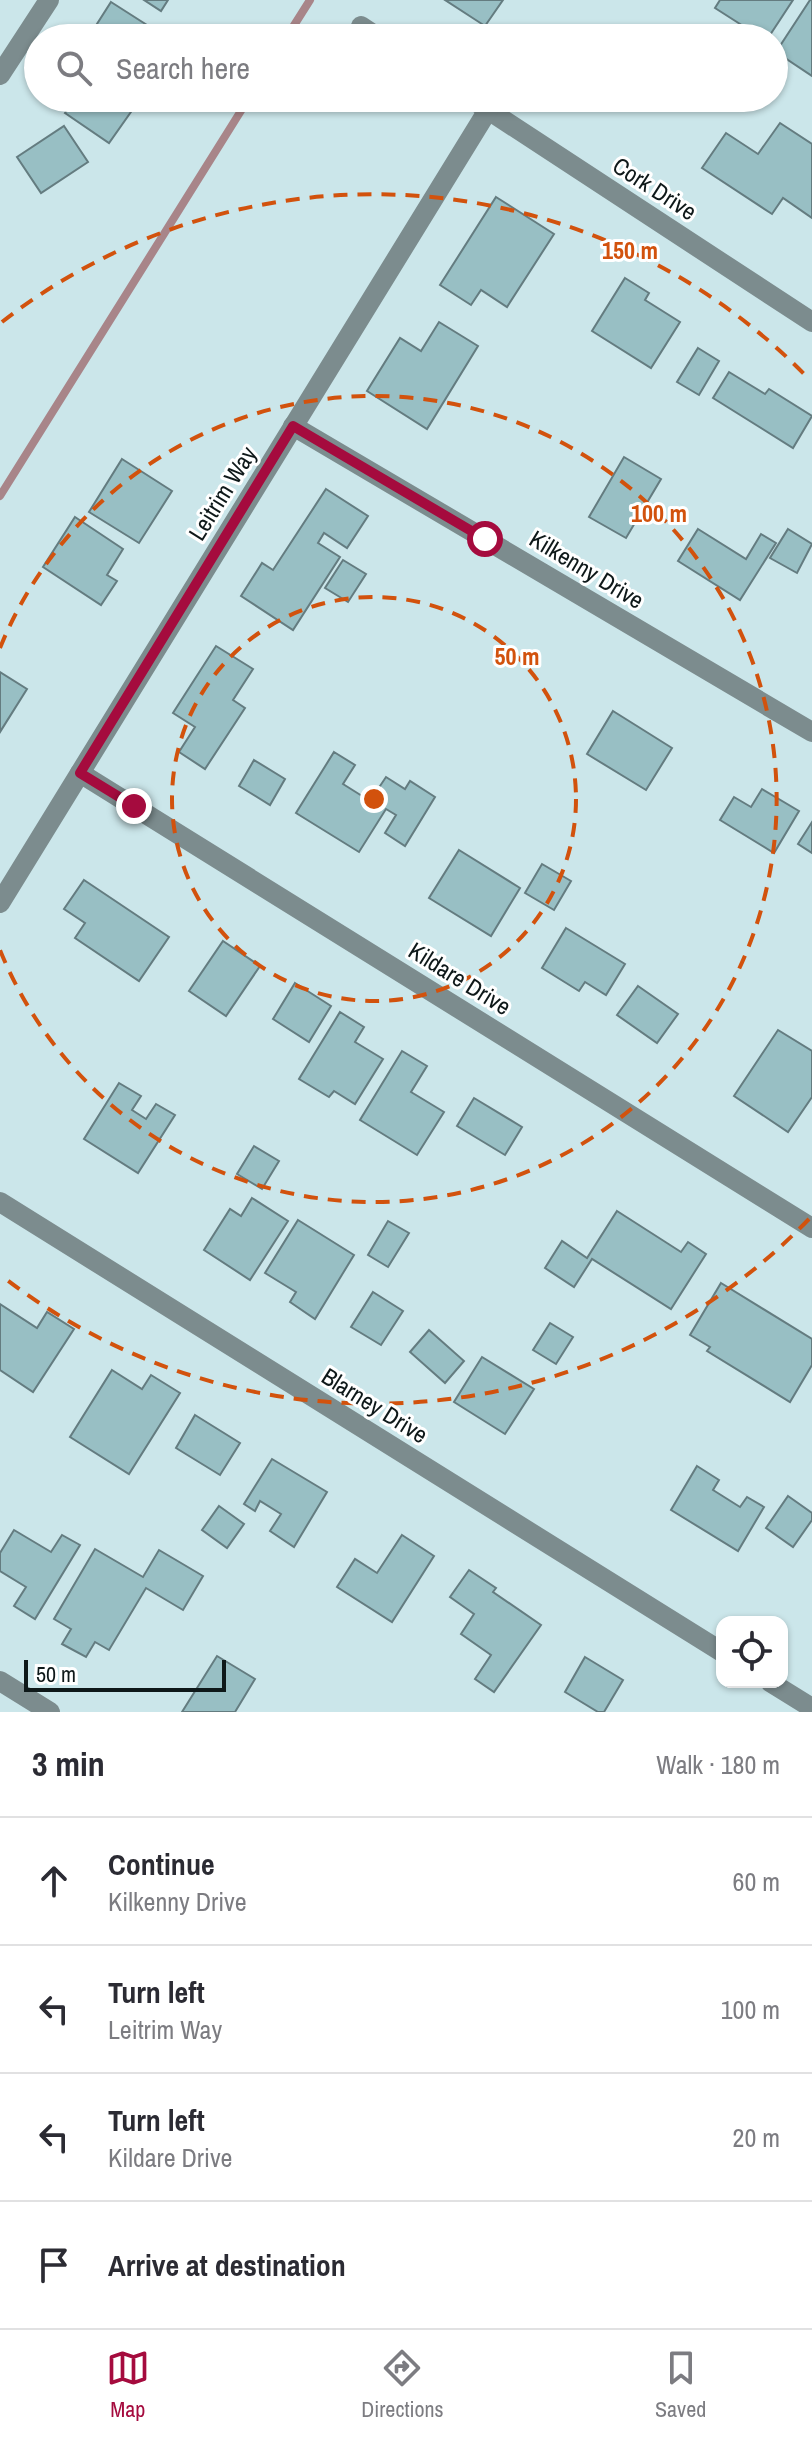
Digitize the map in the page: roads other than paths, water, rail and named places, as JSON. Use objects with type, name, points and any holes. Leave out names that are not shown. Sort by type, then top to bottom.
[{"type":"street","points":[[33,24],[49,0]]},
{"type":"street","points":[[0,75],[24,38]]},
{"type":"street","name":"Leitrim Way","points":[[0,903],[487,112]]},
{"type":"street","name":"Cork Drive","points":[[491,112],[812,322]]},
{"type":"street","name":"Kilkenny Drive","points":[[293,426],[812,732]]},
{"type":"street","name":"Kildare Drive","points":[[80,773],[812,1228]]},
{"type":"street","name":"Blarney Drive","points":[[0,1202],[716,1648]]},
{"type":"street","points":[[0,1681],[50,1712]]},
{"type":"street","points":[[780,1688],[812,1708]]},
{"type":"waterway","points":[[295,24],[310,0]]},
{"type":"waterway","points":[[0,496],[240,112]]}]
